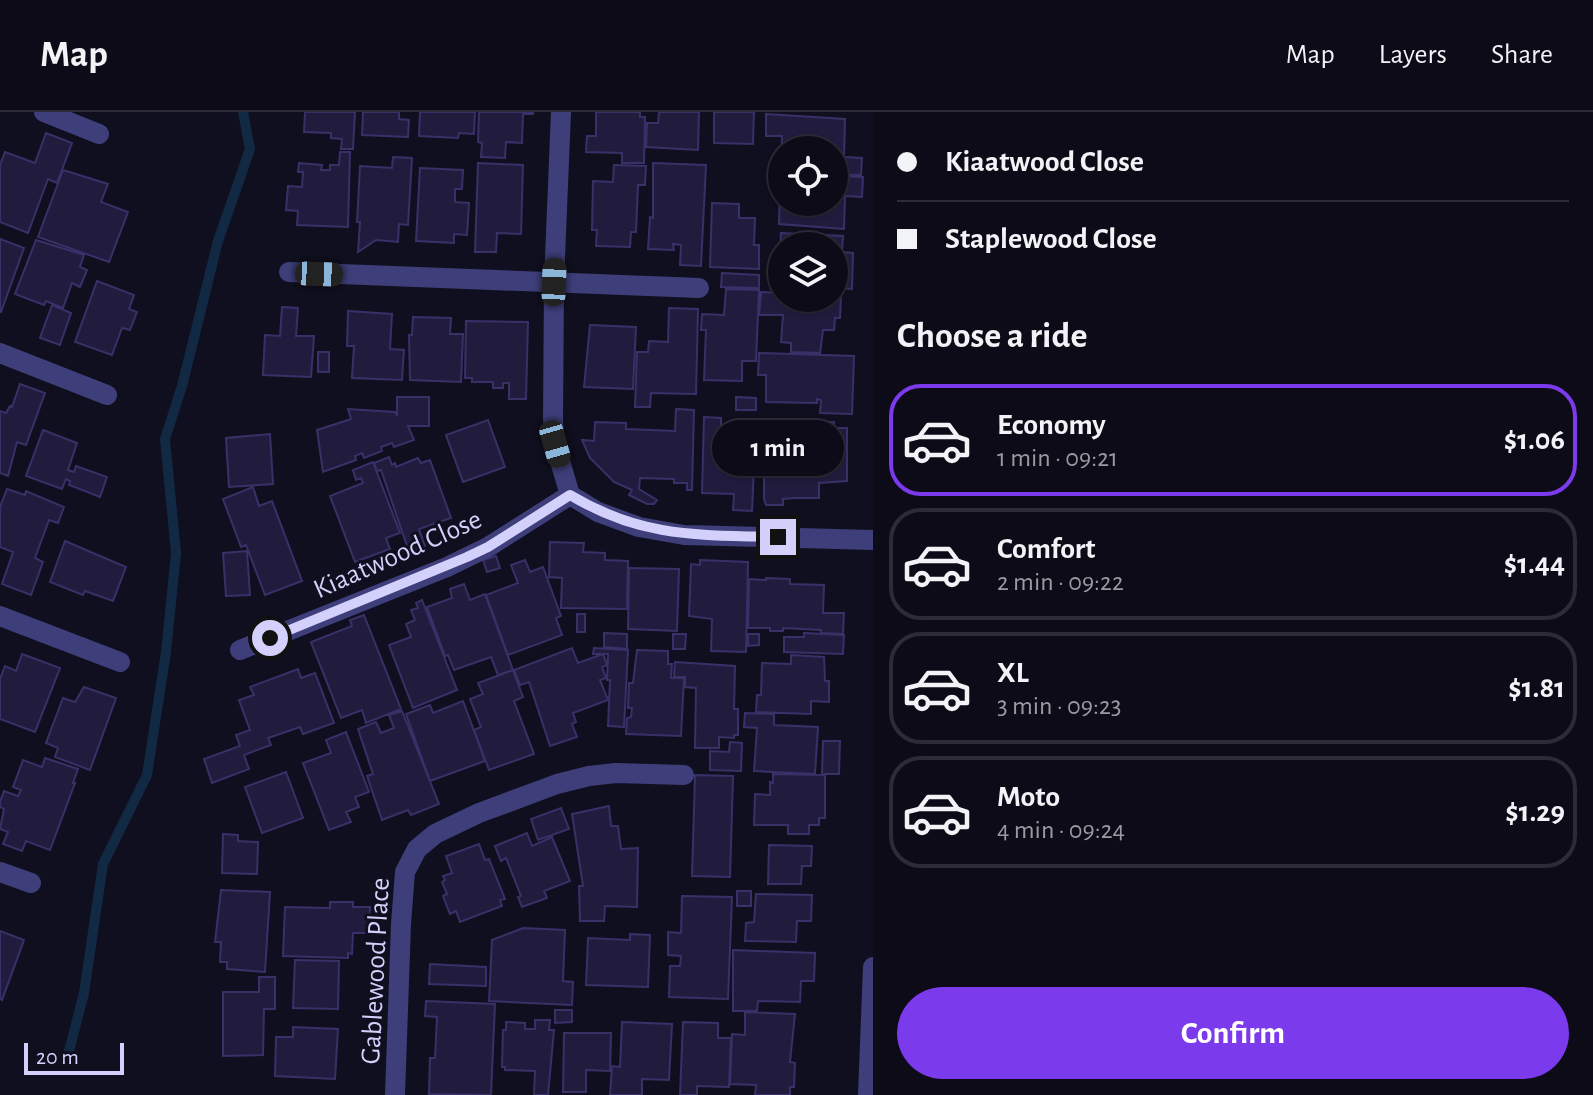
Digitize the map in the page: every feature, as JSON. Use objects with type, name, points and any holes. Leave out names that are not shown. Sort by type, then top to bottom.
[{"type":"street","points":[[44,112],[99,134]]},
{"type":"street","points":[[561,112],[554,282],[555,444],[570,495],[598,512],[639,527],[684,535],[873,540]]},
{"type":"street","points":[[289,272],[699,288]]},
{"type":"street","points":[[0,353],[107,395]]},
{"type":"street","name":"Kiaatwood Close","points":[[240,650],[461,560],[488,547],[570,495]]},
{"type":"street","points":[[0,616],[120,662]]},
{"type":"street","name":"Gablewood Place","points":[[395,1095],[405,872],[417,849],[435,834],[479,813],[557,784],[616,773],[684,775]]},
{"type":"street","points":[[0,872],[31,883]]},
{"type":"street","points":[[868,1095],[873,967]]},
{"type":"building","points":[[305,112],[355,112],[353,149],[341,149],[342,139],[331,138],[331,133],[304,132]]},
{"type":"building","points":[[363,112],[399,112],[399,119],[409,120],[408,137],[362,135]]},
{"type":"building","points":[[420,112],[475,112],[474,134],[459,133],[458,138],[419,136]]},
{"type":"building","points":[[479,112],[533,114],[523,114],[522,143],[506,142],[505,158],[481,157]]},
{"type":"building","points":[[596,112],[640,112],[640,117],[645,117],[644,163],[622,163],[622,153],[586,152],[587,136],[596,136]]},
{"type":"building","points":[[659,112],[699,112],[698,150],[646,147],[647,123],[658,123]]},
{"type":"building","points":[[714,112],[754,112],[753,144],[714,143]]},
{"type":"building","points":[[766,114],[845,119],[845,136],[766,136]]},
{"type":"building","points":[[46,133],[72,143],[57,183],[48,179],[28,233],[0,222],[0,165],[5,152],[35,163]]},
{"type":"building","points":[[340,152],[350,152],[348,227],[297,225],[298,211],[286,210],[288,186],[302,187],[303,172],[298,172],[299,163],[322,165],[321,170],[330,170],[330,165],[339,165]]},
{"type":"building","points":[[393,157],[412,158],[408,225],[399,224],[398,242],[376,240],[358,252],[360,166],[392,168]]},
{"type":"building","points":[[848,157],[862,158],[861,175],[848,175]]},
{"type":"building","points":[[478,163],[523,165],[521,234],[497,233],[496,252],[475,252]]},
{"type":"building","points":[[653,163],[706,165],[701,266],[680,265],[681,245],[673,244],[674,250],[648,249],[650,217],[653,218]]},
{"type":"building","points":[[614,165],[646,166],[645,185],[638,185],[636,232],[631,232],[630,247],[596,246],[597,230],[592,230],[593,181],[613,182]]},
{"type":"building","points":[[420,168],[463,170],[462,189],[455,189],[455,202],[469,203],[467,235],[454,234],[454,243],[416,241]]},
{"type":"building","points":[[63,170],[108,184],[101,202],[128,212],[109,262],[38,237]]},
{"type":"building","points":[[848,176],[863,177],[862,197],[848,196]]},
{"type":"building","points":[[712,203],[739,204],[739,218],[755,218],[754,245],[759,245],[759,269],[710,267]]},
{"type":"building","points":[[779,216],[844,216],[844,229],[779,224]]},
{"type":"building","points":[[0,239],[24,248],[1,312],[0,312]]},
{"type":"building","points":[[36,240],[84,255],[80,267],[87,270],[80,287],[72,283],[63,308],[46,301],[44,305],[15,294]]},
{"type":"building","points":[[848,253],[853,253],[852,289],[848,289]]},
{"type":"building","points":[[722,273],[759,275],[759,288],[721,287]]},
{"type":"building","points":[[97,281],[134,295],[129,309],[137,312],[130,330],[122,328],[112,355],[75,342]]},
{"type":"building","points":[[726,289],[759,290],[756,361],[742,361],[742,381],[704,380],[706,330],[701,330],[702,314],[724,315]]},
{"type":"building","points":[[761,292],[768,292],[768,312],[840,312],[840,318],[835,318],[834,330],[823,330],[820,353],[791,352],[791,343],[781,342],[783,315],[759,315]]},
{"type":"building","points":[[52,305],[71,313],[60,345],[40,338]]},
{"type":"building","points":[[282,307],[298,308],[296,336],[314,336],[311,377],[263,375],[265,335],[280,336]]},
{"type":"building","points":[[669,308],[698,309],[696,394],[651,393],[650,407],[635,407],[637,352],[648,352],[649,341],[668,342]]},
{"type":"building","points":[[348,311],[392,314],[390,349],[404,350],[402,380],[352,378],[354,346],[347,346]]},
{"type":"building","points":[[413,317],[451,318],[450,334],[463,334],[461,382],[410,380],[409,335],[412,335]]},
{"type":"building","points":[[466,321],[528,322],[526,399],[509,399],[509,383],[503,383],[503,388],[493,388],[493,382],[472,382],[472,378],[465,378]]},
{"type":"building","points":[[590,325],[636,327],[633,389],[584,387]]},
{"type":"building","points":[[318,352],[329,352],[329,372],[318,372]]},
{"type":"building","points":[[759,353],[854,356],[852,414],[820,413],[821,400],[817,399],[817,403],[766,402],[766,375],[758,375]]},
{"type":"building","points":[[20,384],[45,393],[26,445],[17,442],[8,476],[0,473],[0,411],[6,413],[12,407]]},
{"type":"building","points":[[397,397],[429,397],[429,426],[408,426],[414,440],[394,447],[392,443],[364,458],[362,453],[355,456],[356,460],[323,472],[317,430],[351,419],[348,409],[395,412],[397,416]]},
{"type":"building","points":[[736,397],[756,398],[756,410],[736,410]]},
{"type":"building","points":[[676,409],[694,410],[692,490],[687,490],[687,483],[674,483],[674,479],[640,478],[639,489],[657,500],[654,504],[647,504],[629,495],[632,490],[614,482],[590,458],[582,440],[594,441],[595,422],[626,423],[626,429],[675,431]]},
{"type":"building","points":[[704,417],[721,418],[721,425],[735,426],[736,421],[747,422],[746,442],[755,442],[752,511],[733,510],[734,494],[702,493]]},
{"type":"building","points":[[488,420],[505,467],[463,482],[446,435]]},
{"type":"building","points":[[793,422],[834,422],[834,428],[847,428],[847,481],[819,483],[819,498],[783,499],[783,505],[766,505],[764,466],[757,466],[757,450],[770,450],[770,468],[778,468],[779,451],[792,451]]},
{"type":"building","points":[[43,430],[77,443],[68,470],[74,472],[76,466],[107,477],[100,497],[69,485],[70,481],[66,479],[62,489],[26,476]]},
{"type":"building","points":[[270,434],[273,484],[229,487],[226,438]]},
{"type":"building","points":[[389,457],[396,467],[418,458],[421,463],[430,460],[451,518],[419,529],[425,546],[414,550],[412,544],[407,546],[381,470],[377,471],[374,463]]},
{"type":"building","points":[[373,462],[400,533],[386,538],[390,549],[355,562],[330,496],[363,483],[361,478],[356,480],[353,470]]},
{"type":"building","points":[[253,487],[259,506],[272,501],[302,581],[265,595],[246,545],[241,547],[223,499]]},
{"type":"building","points":[[7,489],[25,495],[26,491],[64,507],[58,523],[49,520],[35,558],[43,562],[31,595],[2,584],[13,552],[0,547],[0,507]]},
{"type":"building","points":[[65,541],[126,567],[113,601],[85,591],[83,595],[50,582]]},
{"type":"building","points":[[550,542],[584,543],[583,552],[605,553],[605,560],[628,561],[627,609],[561,608],[562,578],[549,577]]},
{"type":"building","points":[[247,551],[250,595],[226,596],[223,553]]},
{"type":"building","points":[[496,556],[500,568],[487,572],[483,560]]},
{"type":"building","points":[[525,560],[530,572],[543,567],[561,616],[556,618],[562,635],[508,655],[486,595],[518,583],[511,565]]},
{"type":"building","points":[[700,560],[748,562],[746,652],[711,651],[712,619],[689,616],[691,564],[700,565]]},
{"type":"building","points":[[629,568],[679,569],[677,631],[628,629]]},
{"type":"building","points":[[749,579],[790,579],[790,584],[824,585],[823,613],[844,613],[843,634],[821,633],[821,630],[748,628]]},
{"type":"building","points":[[464,584],[470,600],[485,594],[513,670],[498,675],[491,657],[454,670],[448,655],[445,656],[427,607],[452,598],[450,589]]},
{"type":"building","points":[[422,600],[457,690],[413,708],[389,645],[411,637],[406,624],[415,620],[411,610],[418,608],[416,603]]},
{"type":"building","points":[[577,614],[585,614],[585,632],[577,632]]},
{"type":"building","points":[[364,615],[401,709],[366,723],[362,710],[341,718],[311,642],[352,626],[350,620]]},
{"type":"building","points":[[604,633],[627,634],[627,649],[604,647]]},
{"type":"building","points":[[804,633],[844,635],[843,654],[784,652],[784,637],[804,637]]},
{"type":"building","points":[[673,634],[686,634],[685,649],[673,649]]},
{"type":"building","points":[[748,634],[759,634],[759,645],[748,646]]},
{"type":"building","points":[[572,648],[578,663],[603,654],[607,665],[602,667],[606,678],[600,680],[608,700],[573,713],[576,722],[572,724],[577,737],[550,746],[529,682],[520,685],[514,670]]},
{"type":"building","points":[[594,648],[628,650],[624,727],[608,726],[608,654],[593,654]]},
{"type":"building","points":[[637,650],[668,651],[668,664],[672,664],[671,678],[684,678],[681,736],[626,734],[627,718],[631,717],[632,708],[628,708],[629,683],[633,683]]},
{"type":"building","points":[[22,654],[60,668],[35,732],[0,719],[0,679],[5,666],[16,671]]},
{"type":"building","points":[[791,655],[824,657],[829,702],[811,701],[811,714],[756,712],[757,695],[761,695],[762,663],[791,664]]},
{"type":"building","points":[[675,662],[735,666],[734,709],[738,709],[738,735],[734,738],[719,737],[719,748],[695,748],[696,688],[685,687],[685,677],[674,677]]},
{"type":"building","points":[[298,669],[301,678],[315,673],[334,723],[303,734],[300,727],[268,738],[271,745],[244,755],[249,769],[212,783],[204,759],[240,746],[236,735],[250,730],[239,700],[254,695],[250,687]]},
{"type":"building","points":[[513,670],[523,697],[514,701],[534,754],[489,770],[474,730],[481,727],[470,699],[483,694],[478,683]]},
{"type":"building","points":[[84,687],[116,698],[90,770],[55,757],[58,748],[46,743],[63,698],[75,702]]},
{"type":"building","points":[[463,701],[485,761],[430,781],[406,714],[430,705],[433,713]]},
{"type":"building","points":[[402,711],[439,804],[411,815],[408,810],[382,820],[367,776],[373,774],[358,729],[376,722],[381,733],[394,728],[389,715]]},
{"type":"building","points":[[745,713],[774,714],[774,725],[818,727],[815,774],[754,771],[757,728],[744,727]]},
{"type":"building","points":[[346,732],[369,792],[355,797],[359,807],[346,812],[351,822],[329,830],[303,763],[331,753],[326,740]]},
{"type":"building","points":[[823,741],[840,741],[839,774],[822,774]]},
{"type":"building","points":[[730,742],[742,743],[741,771],[710,770],[710,751],[729,752]]},
{"type":"building","points":[[45,758],[78,769],[75,783],[50,850],[26,841],[22,851],[3,844],[8,832],[0,829],[4,809],[0,807],[0,802],[4,791],[18,796],[21,790],[13,787],[23,760],[42,767]]},
{"type":"building","points":[[286,772],[303,818],[262,833],[245,787]]},
{"type":"building","points":[[773,774],[825,775],[825,818],[819,818],[819,825],[809,825],[809,834],[788,834],[788,825],[754,825],[755,794],[770,795]]},
{"type":"building","points":[[695,775],[733,776],[730,877],[692,876]]},
{"type":"building","points":[[609,806],[611,826],[618,826],[621,849],[638,848],[637,907],[605,906],[604,921],[580,921],[579,886],[583,886],[572,814]]},
{"type":"building","points":[[561,808],[569,829],[538,840],[531,819]]},
{"type":"building","points":[[527,833],[532,846],[552,837],[570,881],[544,891],[547,898],[522,907],[518,897],[521,896],[506,858],[501,861],[495,846]]},
{"type":"building","points":[[223,834],[238,835],[238,841],[258,842],[257,874],[222,873]]},
{"type":"building","points":[[479,844],[485,860],[489,859],[505,899],[500,900],[502,906],[460,922],[456,911],[450,914],[443,896],[447,894],[443,876],[452,873],[446,856]]},
{"type":"building","points":[[769,845],[812,846],[811,866],[802,866],[801,884],[768,884]]},
{"type":"building","points":[[221,890],[270,892],[265,972],[227,969],[227,962],[220,962],[221,942],[215,942]]},
{"type":"building","points":[[737,891],[751,891],[751,906],[737,906]]},
{"type":"building","points":[[756,894],[812,895],[811,921],[797,921],[796,942],[745,941],[746,923],[754,922]]},
{"type":"building","points":[[682,896],[732,897],[728,999],[669,997],[670,966],[680,966],[681,956],[668,955],[668,932],[681,933]]},
{"type":"building","points":[[330,902],[353,902],[353,907],[370,907],[369,933],[353,933],[352,954],[348,953],[348,958],[283,956],[285,907],[330,908]]},
{"type":"building","points":[[523,928],[565,930],[563,981],[573,982],[572,1005],[489,1001],[492,940]]},
{"type":"building","points":[[0,931],[24,940],[2,1000],[0,999]]},
{"type":"building","points":[[630,934],[650,935],[648,987],[586,985],[588,938],[630,940]]},
{"type":"building","points":[[733,950],[815,953],[814,981],[801,981],[800,1002],[758,1001],[757,1011],[733,1011]]},
{"type":"building","points":[[295,960],[339,961],[338,1009],[293,1008]]},
{"type":"building","points":[[430,964],[486,967],[486,986],[429,984]]},
{"type":"building","points":[[259,977],[275,977],[275,1009],[264,1009],[263,1055],[223,1056],[223,992],[259,992]]},
{"type":"building","points":[[426,1001],[495,1004],[491,1095],[429,1094],[430,1058],[435,1058],[437,1017],[425,1016]]},
{"type":"building","points":[[555,1010],[572,1010],[572,1022],[555,1023]]},
{"type":"building","points":[[745,1012],[795,1014],[790,1062],[795,1063],[794,1087],[790,1087],[790,1095],[755,1095],[756,1085],[730,1084],[732,1034],[745,1035]]},
{"type":"building","points":[[535,1020],[550,1020],[549,1030],[554,1030],[548,1095],[534,1095],[535,1071],[505,1070],[502,1067],[506,1022],[525,1023],[525,1029],[535,1029]]},
{"type":"building","points":[[622,1022],[672,1024],[669,1080],[642,1079],[642,1095],[610,1095],[612,1066],[620,1067]]},
{"type":"building","points":[[683,1022],[718,1023],[718,1038],[731,1038],[729,1087],[697,1086],[697,1095],[680,1095]]},
{"type":"building","points":[[293,1027],[338,1029],[335,1079],[275,1076],[276,1037],[293,1037]]},
{"type":"building","points":[[564,1033],[611,1033],[610,1071],[586,1070],[586,1092],[563,1092]]},
{"type":"waterway","points":[[68,1055],[84,993],[103,864],[147,775],[166,652],[176,553],[165,439],[182,386],[218,241],[250,149],[243,112]]},
{"type":"route","points":[[270,638],[447,567],[488,547],[570,495],[598,512],[639,527],[684,535],[778,537]]}]
